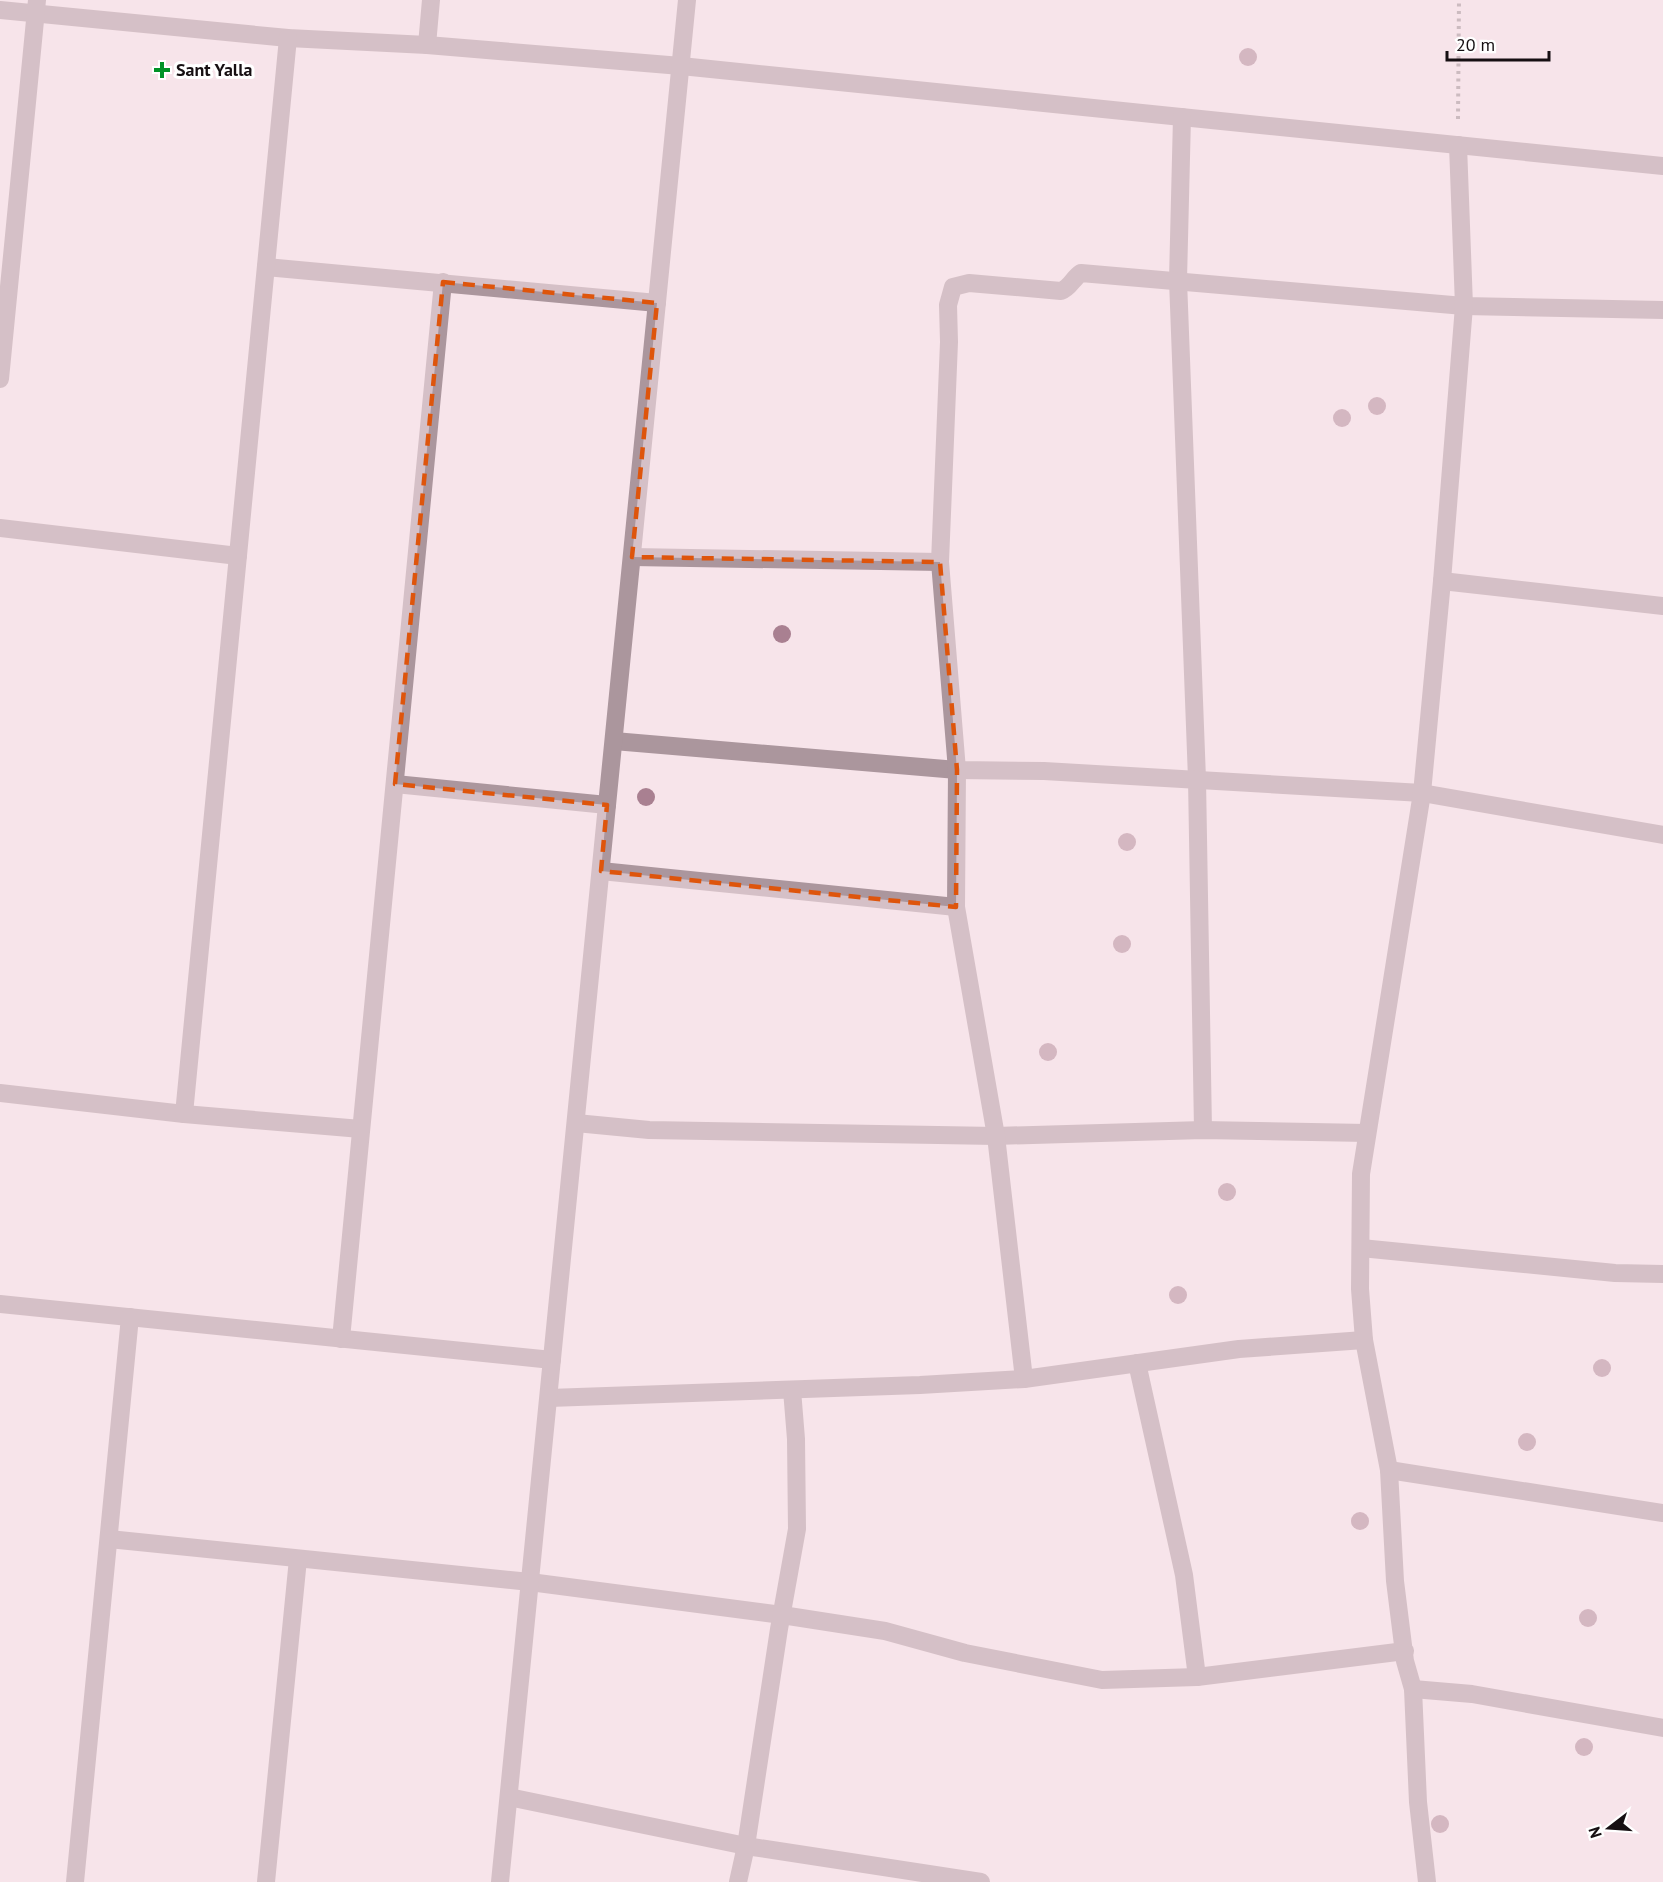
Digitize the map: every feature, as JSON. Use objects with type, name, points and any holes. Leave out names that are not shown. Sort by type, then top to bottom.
[{"type":"street","points":[[427,45],[431,0]]},
{"type":"street","points":[[500,1882],[687,0]]},
{"type":"street","points":[[0,10],[36,6],[288,38],[427,45],[681,66],[1663,166]]},
{"type":"street","points":[[0,379],[36,6]]},
{"type":"street","points":[[184,1114],[288,38]]},
{"type":"street","points":[[1182,117],[1178,280],[1197,779],[1203,1130]]},
{"type":"street","points":[[1427,1882],[1418,1802],[1413,1689],[1407,1671],[1395,1581],[1389,1470],[1364,1341],[1360,1289],[1361,1173],[1422,793],[1464,306],[1458,145]]},
{"type":"street","points":[[266,267],[657,303]]},
{"type":"street","points":[[1024,1379],[996,1136],[956,907],[957,770],[940,562],[949,342],[948,305],[953,287],[969,284],[1061,291],[1066,289],[1081,273],[1464,306],[1663,310]]},
{"type":"street","points":[[341,1339],[443,282]]},
{"type":"street","points":[[0,528],[238,556]]},
{"type":"street","points":[[632,557],[940,562]]},
{"type":"street","points":[[1442,581],[1663,606]]},
{"type":"street","points":[[614,741],[957,770],[1044,771],[1422,793],[1663,835]]},
{"type":"street","points":[[395,783],[607,805]]},
{"type":"street","points":[[600,871],[956,907]]},
{"type":"street","points":[[0,1093],[184,1114],[361,1129]]},
{"type":"street","points":[[576,1124],[649,1130],[996,1136],[1203,1130],[1367,1133]]},
{"type":"street","points":[[1362,1248],[1615,1273],[1663,1274]]},
{"type":"street","points":[[0,1304],[552,1360]]},
{"type":"street","points":[[75,1882],[130,1317]]},
{"type":"street","points":[[549,1398],[1024,1379],[1239,1349],[1364,1341]]},
{"type":"street","points":[[1137,1363],[1184,1575],[1197,1677]]},
{"type":"street","points":[[738,1882],[746,1846],[797,1529],[796,1439],[792,1390]]},
{"type":"street","points":[[1389,1470],[1663,1513]]},
{"type":"street","points":[[109,1539],[530,1582],[782,1615],[885,1631],[964,1653],[1102,1680],[1197,1677],[1405,1651]]},
{"type":"street","points":[[266,1882],[298,1559]]},
{"type":"street","points":[[1413,1689],[1472,1694],[1663,1728]]},
{"type":"street","points":[[509,1797],[746,1846],[981,1882]]},
{"type":"path","points":[[1458,145],[1459,0]]},
{"type":"highlighted area","points":[[443,282],[657,303],[632,557],[940,562],[957,770],[956,907],[601,871],[607,805],[395,784]]},
{"type":"place","name":"Sant Yalla","points":[[162,70]]}]
